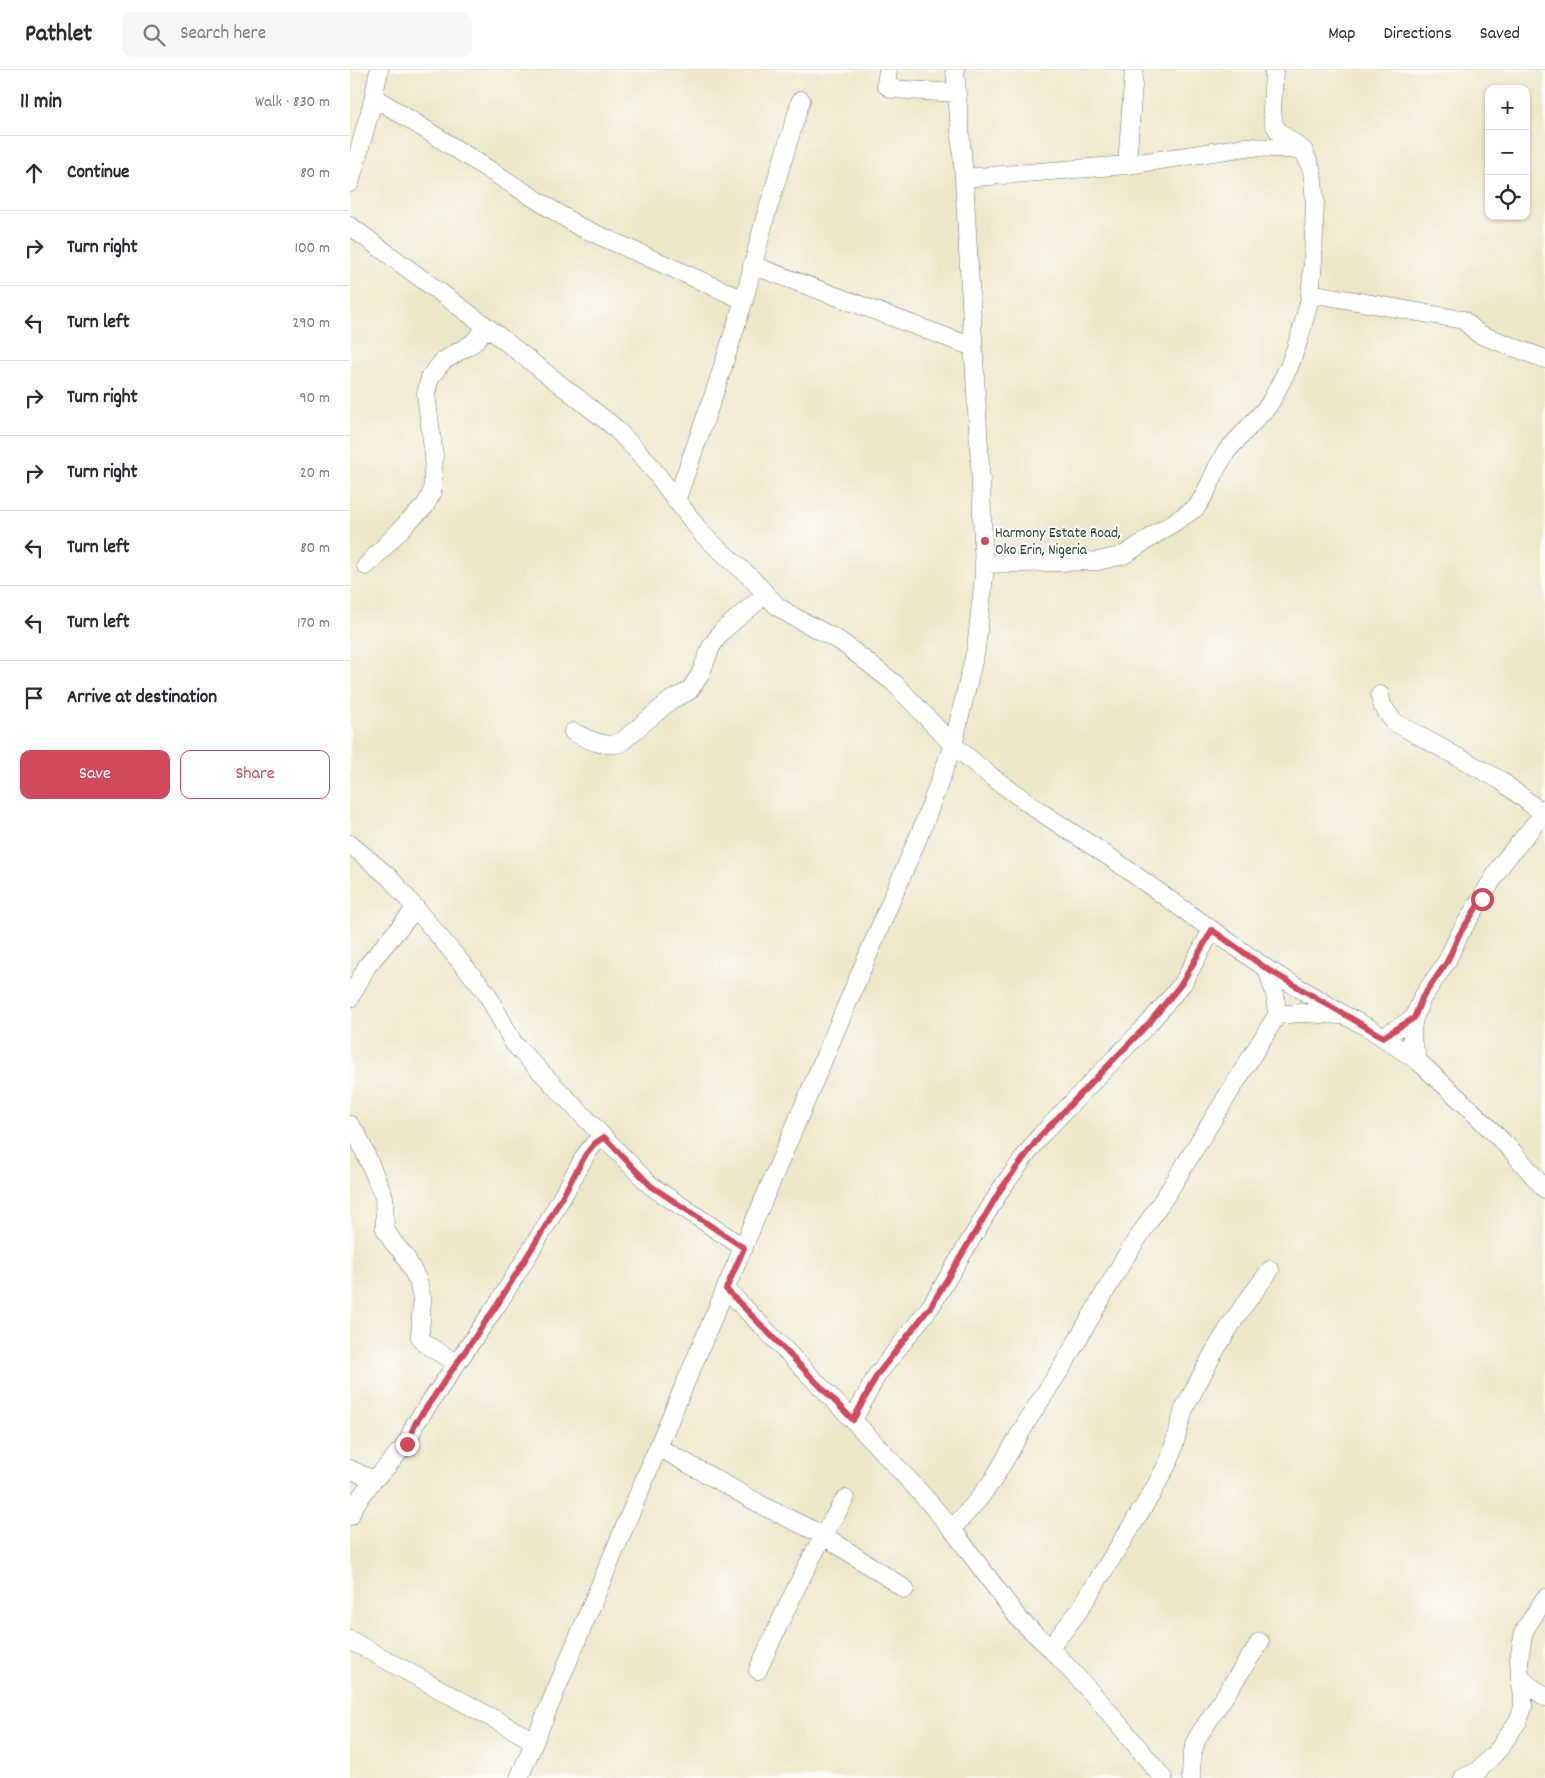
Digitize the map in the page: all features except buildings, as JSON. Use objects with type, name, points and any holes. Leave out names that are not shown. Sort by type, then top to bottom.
[{"type":"street","points":[[350,184],[380,70]]},
{"type":"street","points":[[888,70],[886,85],[892,89],[956,94]]},
{"type":"street","points":[[518,1778],[923,826],[953,746],[976,649],[984,576],[982,483],[964,178],[955,70]]},
{"type":"street","points":[[1128,165],[1134,70]]},
{"type":"street","points":[[984,564],[1098,562],[1124,555],[1196,508],[1226,452],[1269,406],[1289,367],[1300,336],[1310,293],[1313,260],[1314,200],[1312,171],[1304,151],[1279,132],[1274,124],[1272,112],[1274,70]]},
{"type":"street","points":[[374,97],[578,226],[744,300]]},
{"type":"street","points":[[676,501],[715,391],[744,300],[765,218],[801,100]]},
{"type":"street","points":[[964,178],[1128,165],[1246,147],[1304,151]]},
{"type":"street","points":[[350,226],[487,327],[613,426],[645,459],[703,535],[750,577],[777,606],[840,641],[894,684],[953,746],[1028,802],[1111,858],[1267,969],[1369,1028],[1419,1062],[1513,1152],[1545,1189]]},
{"type":"street","points":[[752,266],[973,347]]},
{"type":"street","points":[[1310,293],[1463,320],[1480,334],[1545,359]]},
{"type":"street","points":[[366,566],[408,521],[425,506],[432,493],[434,456],[426,394],[430,377],[443,361],[473,343],[487,327]]},
{"type":"street","points":[[573,732],[598,743],[611,746],[620,743],[671,700],[689,691],[700,675],[711,647],[722,631],[766,594]]},
{"type":"street","points":[[1380,696],[1382,705],[1394,722],[1500,780],[1544,812],[1502,864],[1459,935],[1447,962],[1422,998],[1412,1029],[1412,1041],[1419,1062]]},
{"type":"street","points":[[350,844],[390,878],[486,992],[514,1044],[651,1186],[744,1248]]},
{"type":"street","points":[[350,998],[367,966],[416,908]]},
{"type":"street","points":[[853,1420],[877,1375],[931,1306],[1001,1189],[1040,1136],[1150,1022],[1182,983],[1212,930]]},
{"type":"street","points":[[952,1529],[993,1480],[1029,1418],[1062,1367],[1124,1259],[1170,1189],[1277,1015],[1275,994],[1267,969]]},
{"type":"street","points":[[1277,1015],[1302,1013],[1344,1015]]},
{"type":"street","points":[[1383,1037],[1414,1018]]},
{"type":"street","points":[[350,1125],[358,1136],[384,1198],[385,1230],[405,1256],[418,1281],[422,1299],[420,1337],[424,1343],[456,1363]]},
{"type":"street","points":[[350,1516],[354,1506],[373,1480],[407,1444],[415,1424],[504,1294],[548,1222],[586,1154],[594,1144],[604,1137]]},
{"type":"street","points":[[1050,1648],[1078,1612],[1152,1493],[1170,1459],[1184,1409],[1213,1354],[1235,1318],[1270,1270]]},
{"type":"street","points":[[726,1289],[853,1420],[952,1529],[1019,1619],[1050,1648],[1103,1705],[1163,1778]]},
{"type":"street","points":[[658,1447],[767,1508],[823,1535],[905,1589]]},
{"type":"street","points":[[350,1469],[373,1480]]},
{"type":"street","points":[[758,1670],[803,1572],[845,1499]]},
{"type":"street","points":[[1463,1778],[1478,1771],[1498,1749],[1518,1721],[1523,1708],[1524,1696],[1520,1678],[1519,1659],[1524,1630],[1545,1598]]},
{"type":"street","points":[[350,1640],[534,1741]]},
{"type":"street","points":[[1191,1778],[1192,1755],[1197,1738],[1260,1642]]},
{"type":"street","points":[[1520,1678],[1545,1697]]},
{"type":"place","name":"Harmony Estate Road, Oko Erin, Nigeria","points":[[985,541]]},
{"type":"route","points":[[407,1444],[415,1424],[499,1302],[548,1222],[586,1154],[594,1144],[604,1137],[651,1186],[744,1248],[726,1289],[853,1420],[877,1375],[931,1306],[1001,1189],[1040,1136],[1150,1022],[1182,983],[1212,930],[1267,969],[1383,1037],[1414,1018],[1422,998],[1447,962],[1459,935],[1482,899]]}]
